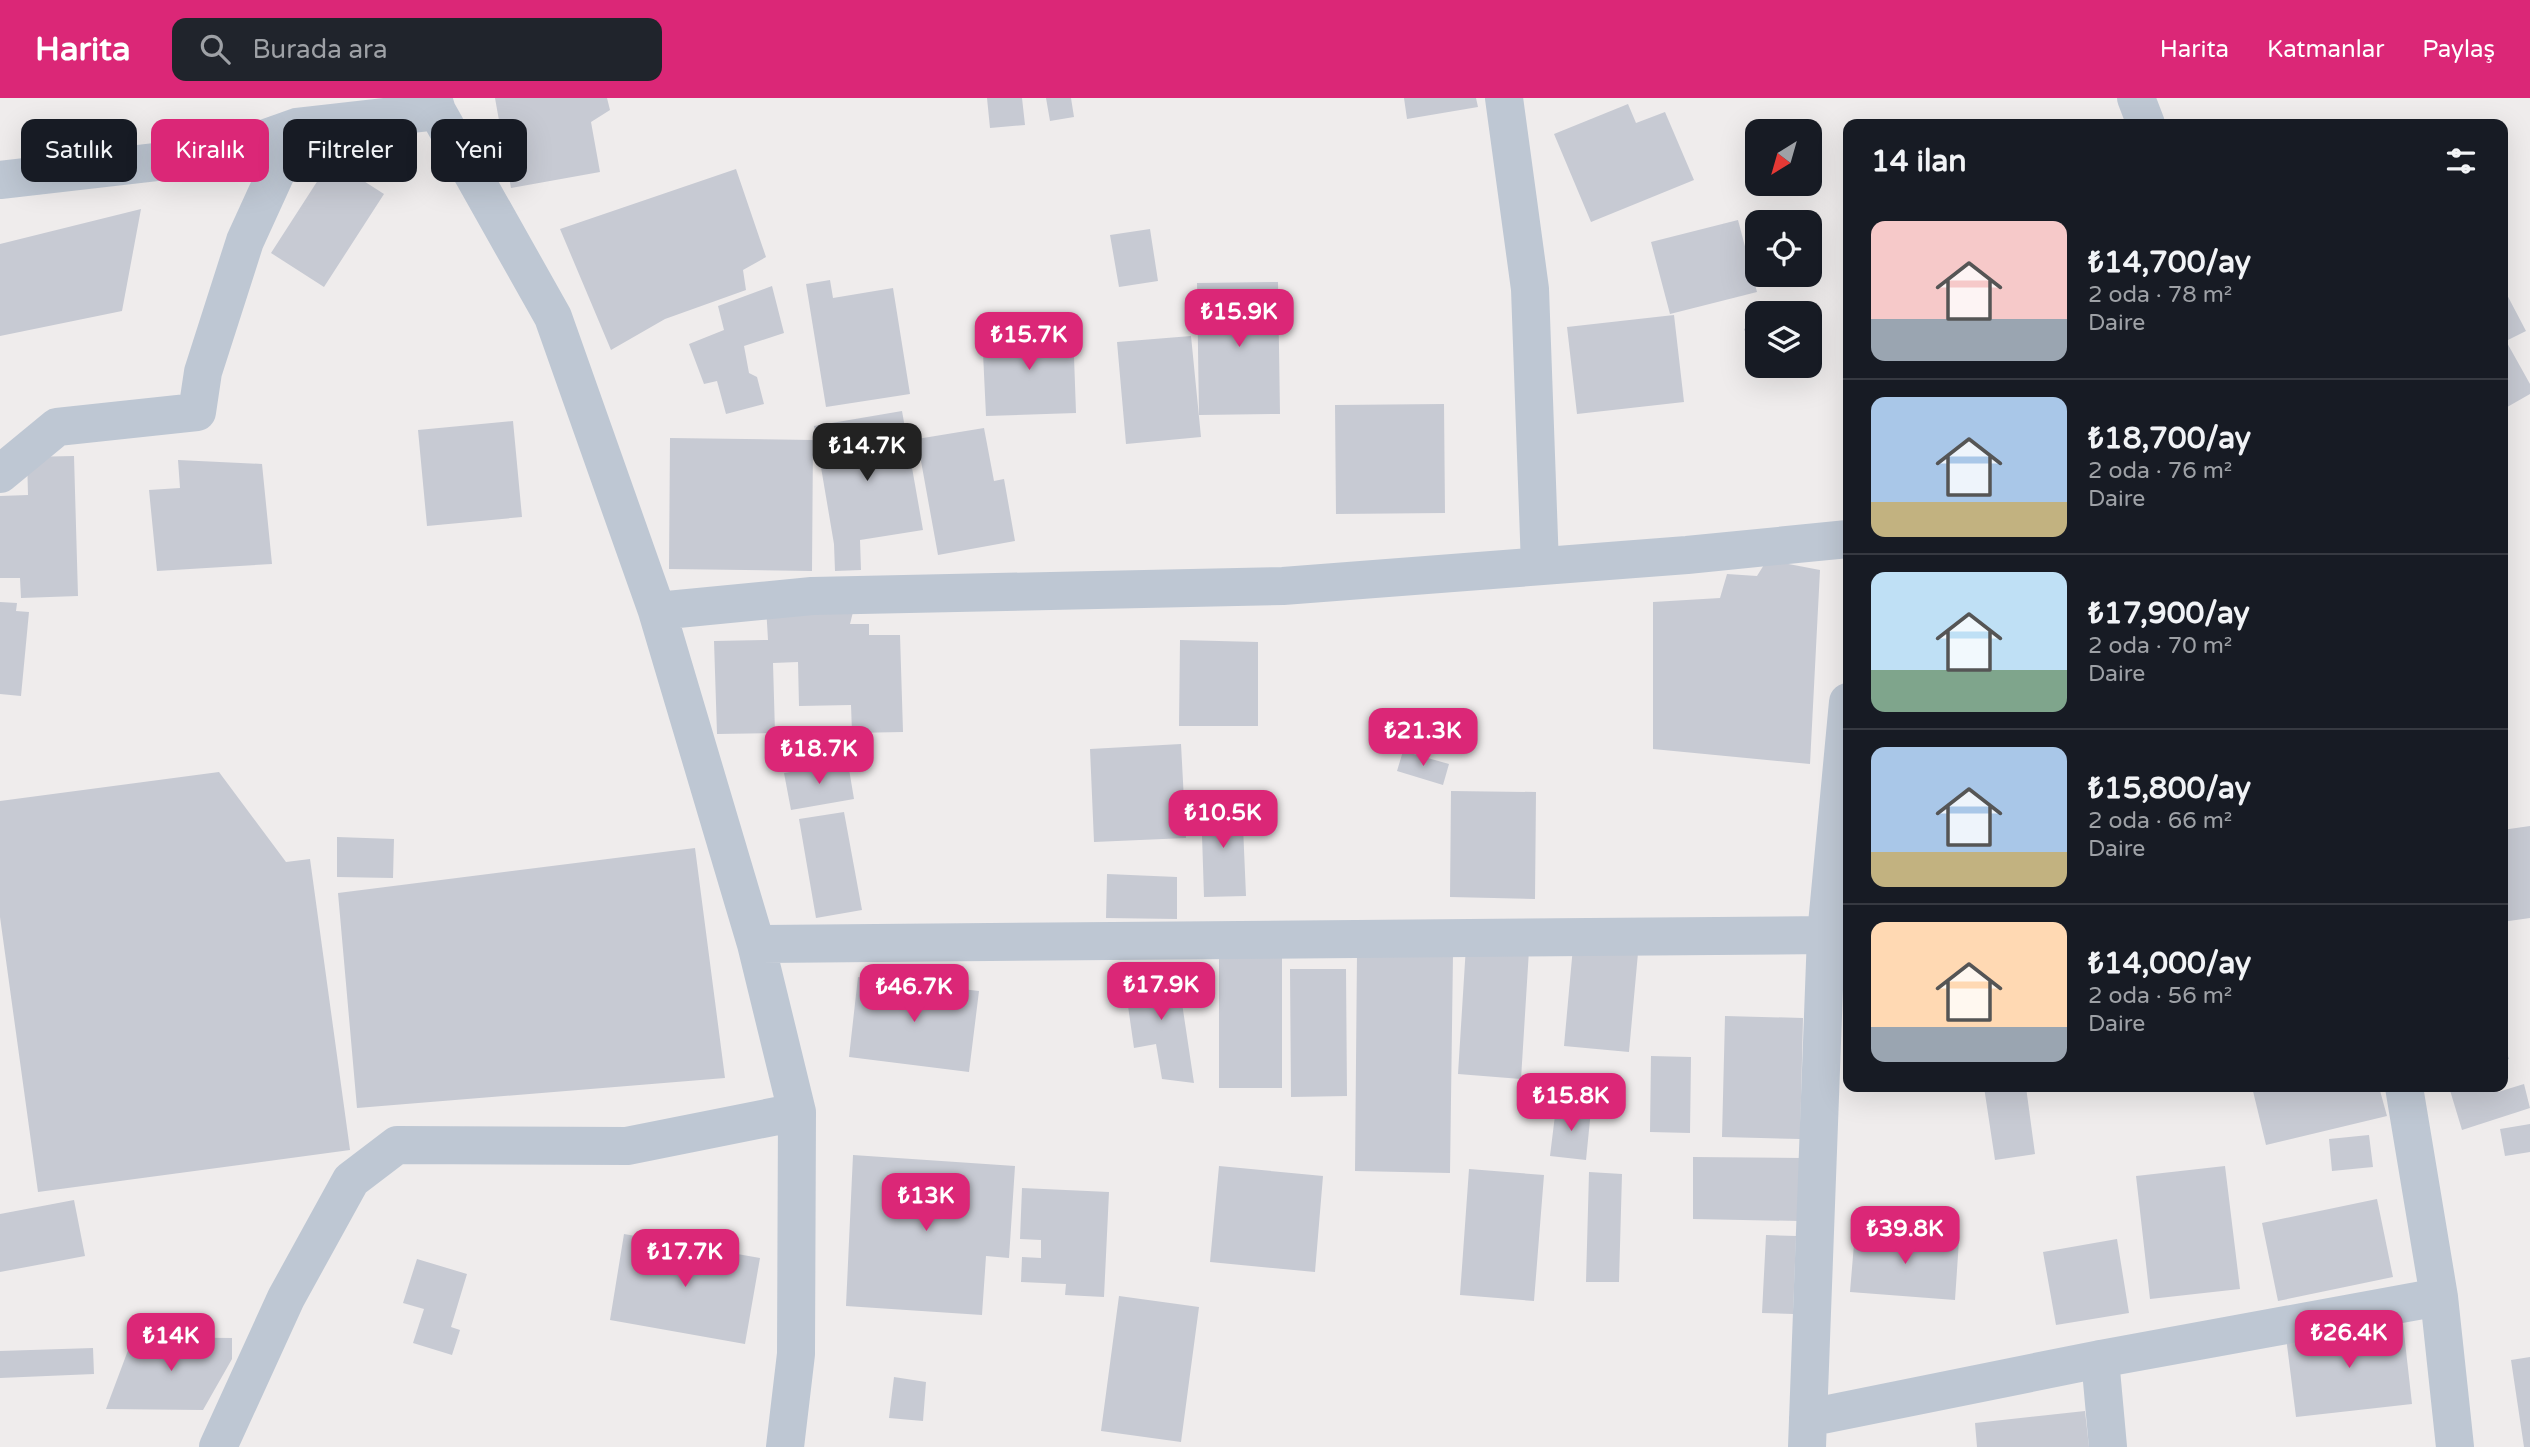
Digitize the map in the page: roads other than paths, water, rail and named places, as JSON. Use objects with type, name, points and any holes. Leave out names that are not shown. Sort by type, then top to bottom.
[{"type":"street","points":[[1504,98],[1530,289],[1540,566]]},
{"type":"street","points":[[2136,98],[2144,119]]},
{"type":"street","points":[[345,119],[435,104],[553,317],[657,611],[756,944],[797,1112],[796,1354],[785,1447]]},
{"type":"street","points":[[0,180],[217,155],[283,132]]},
{"type":"street","points":[[0,474],[57,427],[197,412],[204,372],[246,241],[283,158]]},
{"type":"street","points":[[657,611],[812,596],[1283,586],[1688,555],[1843,540]]},
{"type":"street","points":[[1843,755],[1826,935],[1807,1433],[2099,1359],[2439,1297]]},
{"type":"street","points":[[756,944],[1826,935]]},
{"type":"street","points":[[2405,1092],[2439,1297],[2455,1447]]},
{"type":"street","points":[[218,1447],[286,1298],[351,1180],[397,1145],[626,1146],[797,1112]]},
{"type":"street","points":[[2099,1359],[2108,1447]]}]
